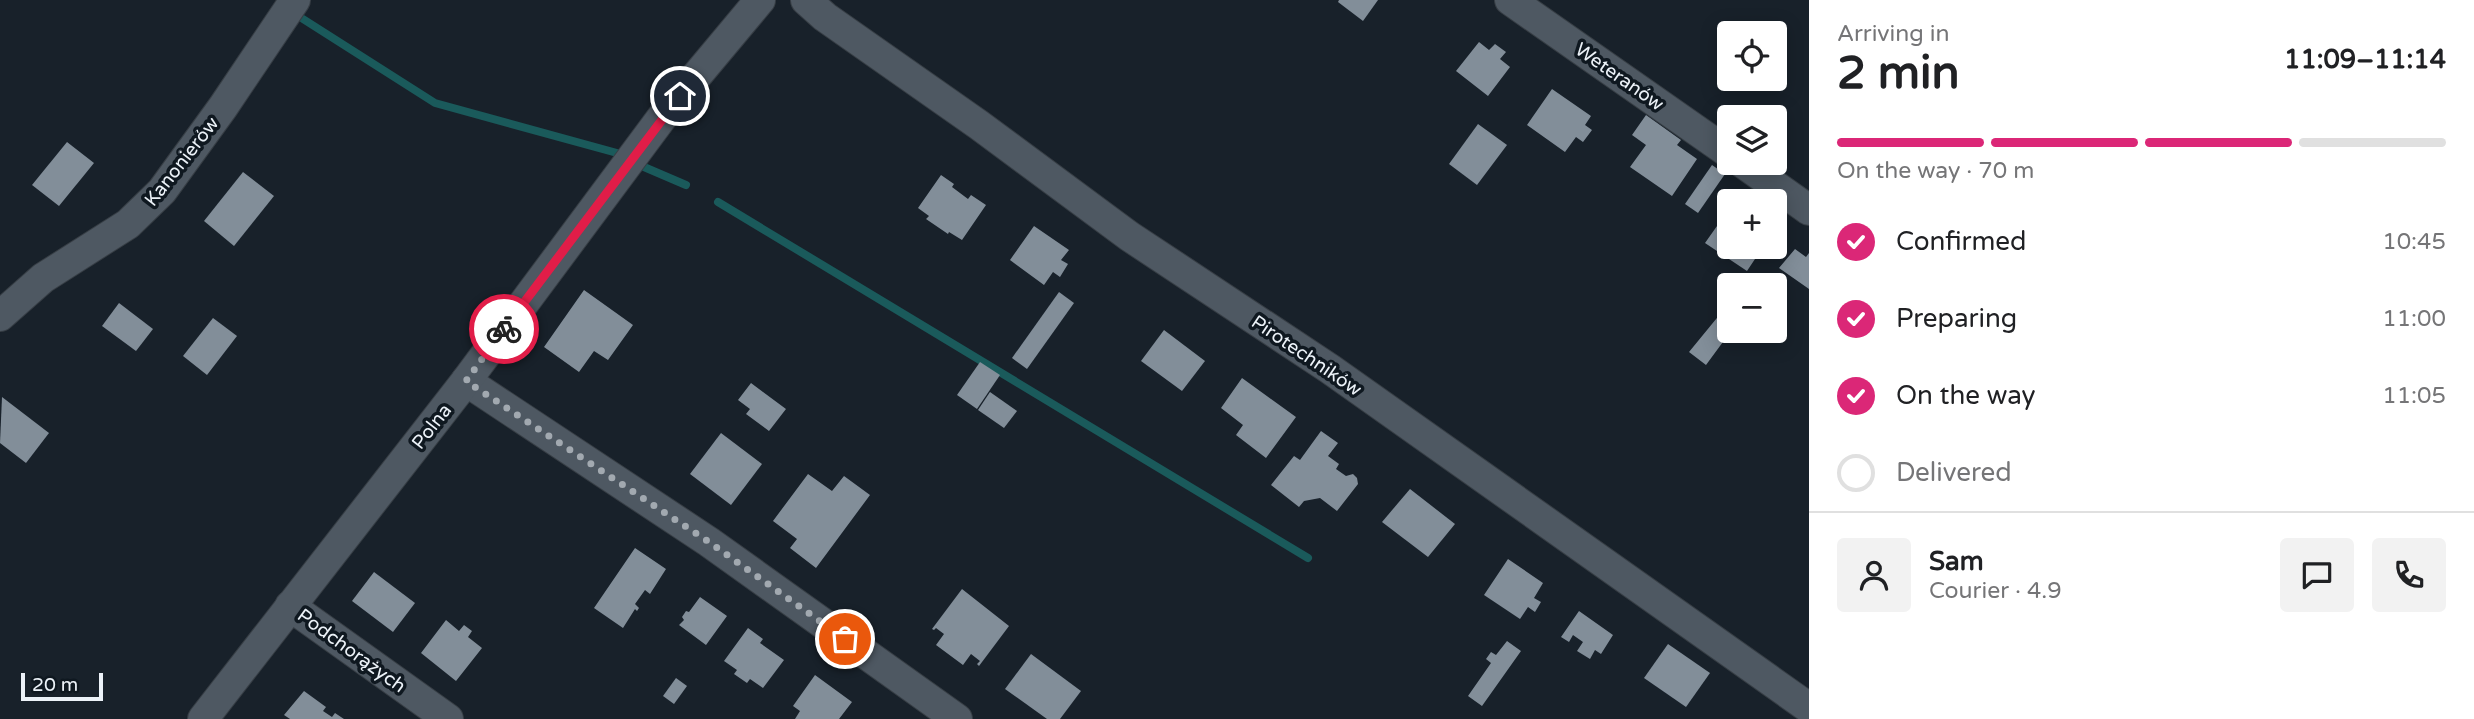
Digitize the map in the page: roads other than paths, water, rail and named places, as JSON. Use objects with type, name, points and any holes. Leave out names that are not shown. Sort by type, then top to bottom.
[{"type":"street","name":"Kanonierów","points":[[0,316],[43,278],[128,224],[162,191],[295,0]]},
{"type":"street","name":"Polna","points":[[203,719],[466,381],[663,116],[760,0]]},
{"type":"street","name":"Pirotechników","points":[[806,0],[1129,236],[1330,369],[1809,708]]},
{"type":"street","name":"Weteranów","points":[[1510,0],[1717,145]]},
{"type":"street","points":[[1760,175],[1809,210]]},
{"type":"street","points":[[466,381],[709,542],[957,719]]},
{"type":"street","name":"Podchorążych","points":[[290,606],[448,719]]},
{"type":"waterway","points":[[303,19],[435,103],[617,153]]},
{"type":"waterway","points":[[644,167],[686,185]]},
{"type":"waterway","points":[[718,202],[1308,558]]}]
